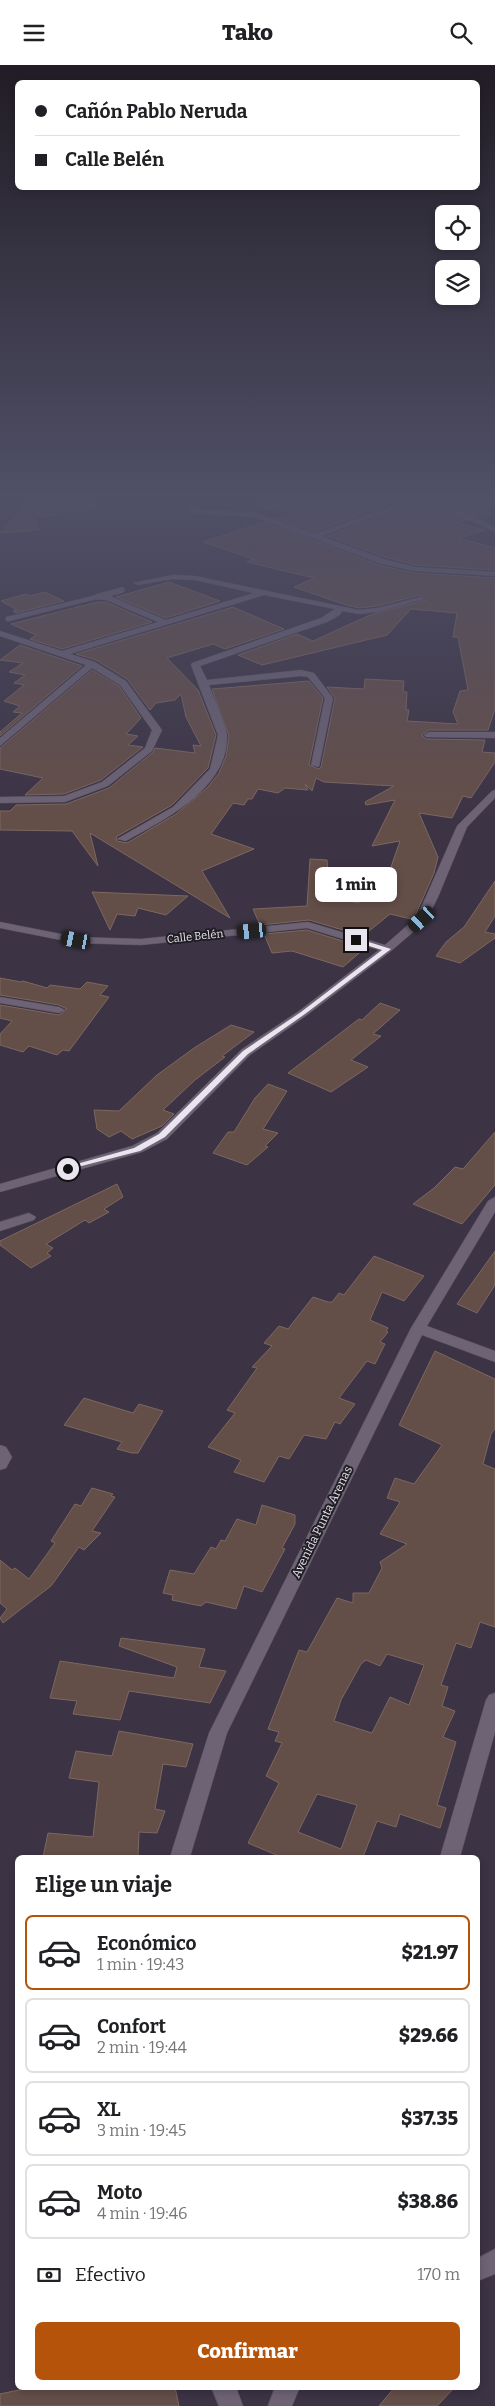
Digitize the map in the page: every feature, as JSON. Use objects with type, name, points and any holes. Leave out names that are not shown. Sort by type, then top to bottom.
[{"type":"street","points":[[8,619],[76,602]]},
{"type":"street","points":[[117,602],[165,622]]},
{"type":"street","points":[[65,653],[230,602]]},
{"type":"street","points":[[309,602],[360,612],[378,610],[408,602]]},
{"type":"street","points":[[122,839],[176,809],[215,770],[223,735],[204,683],[195,665],[310,626],[337,613],[339,609]]},
{"type":"street","points":[[0,633],[65,653],[92,664],[123,683],[157,730],[149,749],[105,785],[65,799],[0,800]]},
{"type":"street","points":[[0,645],[10,637]]},
{"type":"street","points":[[0,743],[92,664]]},
{"type":"street","points":[[204,683],[301,673],[311,675],[329,698],[316,765]]},
{"type":"street","points":[[429,735],[495,735]]},
{"type":"street","points":[[0,1188],[137,1149],[162,1136],[246,1052],[303,1013],[387,949],[422,919],[462,826],[495,793]]},
{"type":"street","name":"Calle Belén","points":[[0,925],[76,940],[141,942],[308,925],[387,949]]},
{"type":"street","points":[[0,1000],[59,1010]]},
{"type":"street","name":"Avenida Punta Arenas","points":[[181,1855],[218,1733],[418,1328],[495,1201]]},
{"type":"street","points":[[0,1227],[30,1217]]},
{"type":"street","points":[[418,1328],[495,1357]]},
{"type":"street","points":[[0,1451],[4,1457],[0,1464]]},
{"type":"street","points":[[451,1855],[495,1700]]},
{"type":"street","points":[[480,2269],[495,2261]]},
{"type":"street","points":[[224,2390],[231,2406]]},
{"type":"street","points":[[280,2406],[287,2390]]},
{"type":"building","points":[[3,602],[59,602],[16,613],[13,611],[17,610]]},
{"type":"building","points":[[96,602],[107,602],[152,622],[62,649],[30,639],[36,635],[11,624]]},
{"type":"building","points":[[128,602],[216,602],[166,618]]},
{"type":"building","points":[[338,602],[392,602],[359,608]]},
{"type":"building","points":[[418,602],[495,602],[495,709],[488,730],[429,730],[422,735],[426,739],[485,740],[482,752],[495,753],[495,762],[471,798],[463,796],[452,818],[419,813],[438,857],[434,873],[415,916],[411,919],[390,914],[363,936],[309,920],[260,925],[253,909],[307,906],[310,859],[327,860],[330,898],[359,903],[364,890],[379,892],[381,886],[384,887],[400,841],[372,846],[395,800],[366,805],[365,802],[394,786],[324,782],[316,778],[312,791],[305,784],[308,790],[285,788],[278,793],[258,789],[252,799],[248,799],[244,805],[233,803],[211,834],[254,849],[202,871],[230,918],[90,833],[98,866],[72,831],[0,830],[0,811],[10,811],[16,805],[66,804],[109,788],[153,752],[155,748],[195,753],[193,745],[201,746],[186,717],[181,694],[175,700],[156,703],[150,710],[127,679],[96,660],[76,654],[233,607],[284,629],[225,649],[213,644],[167,658],[198,690],[216,735],[208,768],[172,805],[116,837],[117,841],[127,843],[176,814],[207,788],[219,773],[226,756],[229,736],[212,689],[309,681],[323,698],[309,765],[319,769],[321,767],[335,698],[327,687],[364,689],[365,679],[404,681],[403,692],[407,692],[406,710],[409,710],[407,721],[458,724],[453,712],[460,691],[468,690],[458,637],[453,637],[457,613],[411,609],[387,635],[262,665],[238,655],[297,634],[313,641],[370,615]]},
{"type":"building","points":[[20,645],[82,666],[0,736],[0,732],[22,713],[13,712],[20,706],[4,701],[24,685],[14,683],[25,675],[9,672],[23,663],[0,660]]},
{"type":"building","points":[[92,670],[119,686],[141,718],[126,734],[138,736],[128,745],[143,747],[101,780],[64,794],[25,795],[43,778],[0,769],[0,748]]},
{"type":"building","points":[[495,881],[495,916],[485,932],[495,934],[495,938],[460,963],[436,956],[446,942],[464,927]]},
{"type":"building","points":[[92,892],[188,896],[166,915],[138,908],[135,916],[117,914],[110,930]]},
{"type":"building","points":[[307,930],[365,948],[343,967],[292,951],[272,953],[264,934]]},
{"type":"building","points":[[0,978],[23,981],[47,988],[50,985],[80,989],[87,982],[108,986],[100,995],[109,997],[69,1051],[63,1050],[57,1055],[29,1046],[23,1052],[0,1045],[0,1034],[12,1021],[0,1018],[0,1005],[59,1015],[67,1009],[59,1005],[0,995]]},
{"type":"building","points":[[380,1003],[400,1010],[373,1034],[381,1036],[351,1060],[368,1067],[331,1092],[288,1073],[359,1019],[362,1020]]},
{"type":"building","points":[[231,1025],[254,1032],[222,1056],[225,1057],[195,1080],[163,1110],[174,1114],[162,1126],[132,1139],[121,1131],[109,1137],[97,1129],[94,1110],[119,1111],[157,1075],[194,1048]]},
{"type":"building","points":[[268,1084],[287,1091],[263,1129],[278,1133],[265,1146],[268,1147],[247,1165],[213,1153],[228,1132],[234,1132],[255,1098]]},
{"type":"building","points":[[495,1132],[495,1185],[462,1224],[413,1204],[434,1188],[455,1167],[463,1169]]},
{"type":"building","points":[[117,1184],[123,1197],[104,1209],[109,1212],[89,1223],[85,1220],[46,1244],[53,1248],[47,1253],[51,1256],[31,1268],[0,1245],[0,1241]]},
{"type":"building","points":[[495,1251],[495,1285],[477,1313],[457,1304]]},
{"type":"building","points":[[374,1256],[424,1276],[404,1301],[382,1292],[370,1320],[388,1328],[386,1331],[388,1332],[380,1342],[385,1344],[375,1364],[367,1361],[339,1398],[355,1404],[340,1424],[335,1422],[326,1439],[304,1435],[289,1459],[279,1456],[264,1482],[234,1472],[241,1460],[208,1447],[235,1413],[227,1410],[257,1368],[252,1367],[272,1346],[264,1343],[279,1326],[288,1329],[313,1297],[332,1302],[339,1293],[344,1295]]},
{"type":"building","points":[[435,1351],[495,1379],[495,1429],[491,1434],[483,1464],[495,1469],[495,1627],[480,1622],[471,1648],[456,1643],[441,1685],[448,1687],[442,1706],[455,1711],[443,1737],[456,1742],[437,1805],[446,1808],[440,1828],[400,1814],[396,1827],[377,1821],[364,1855],[276,1855],[248,1843],[279,1783],[266,1776],[282,1743],[275,1741],[279,1732],[268,1729],[299,1650],[307,1652],[337,1598],[353,1603],[353,1593],[369,1593],[382,1568],[380,1562],[407,1544],[380,1534],[400,1502],[387,1498],[395,1478],[414,1484],[442,1445],[399,1425]],"holes":[[[387,1654],[424,1665],[409,1705],[390,1697],[372,1733],[334,1721],[341,1700],[361,1664],[366,1660],[380,1666]],[[317,1794],[357,1805],[341,1849],[298,1832]]]},
{"type":"building","points":[[84,1398],[133,1413],[139,1404],[163,1411],[138,1453],[132,1453],[117,1449],[122,1442],[64,1425]]},
{"type":"building","points":[[92,1488],[113,1494],[111,1496],[115,1497],[92,1531],[101,1533],[84,1550],[79,1547],[51,1586],[3,1623],[0,1618],[7,1609],[0,1603],[0,1560],[12,1570],[15,1568],[29,1579],[55,1543],[51,1541],[75,1504],[81,1506]]},
{"type":"building","points":[[262,1505],[295,1515],[295,1524],[282,1548],[285,1549],[262,1592],[244,1586],[236,1609],[206,1602],[201,1606],[172,1600],[173,1595],[163,1593],[170,1570],[194,1574],[211,1547],[216,1549],[221,1540],[225,1541],[237,1519],[256,1525]]},
{"type":"building","points":[[121,1638],[205,1649],[199,1667],[226,1671],[210,1703],[129,1691],[120,1720],[73,1714],[77,1701],[50,1698],[60,1661],[174,1678],[177,1667],[119,1646]]},
{"type":"building","points":[[119,1731],[193,1744],[186,1767],[163,1764],[155,1809],[165,1811],[157,1833],[139,1832],[138,1855],[43,1855],[48,1833],[93,1837],[99,1782],[69,1778],[76,1751],[112,1756]]},
{"type":"building","points":[[19,2390],[176,2390],[179,2406],[0,2406],[0,2394]]},
{"type":"building","points":[[392,2390],[452,2390],[437,2406],[379,2406]]},
{"type":"route","points":[[68,1169],[137,1149],[162,1136],[246,1052],[303,1013],[387,949],[356,940]]}]
